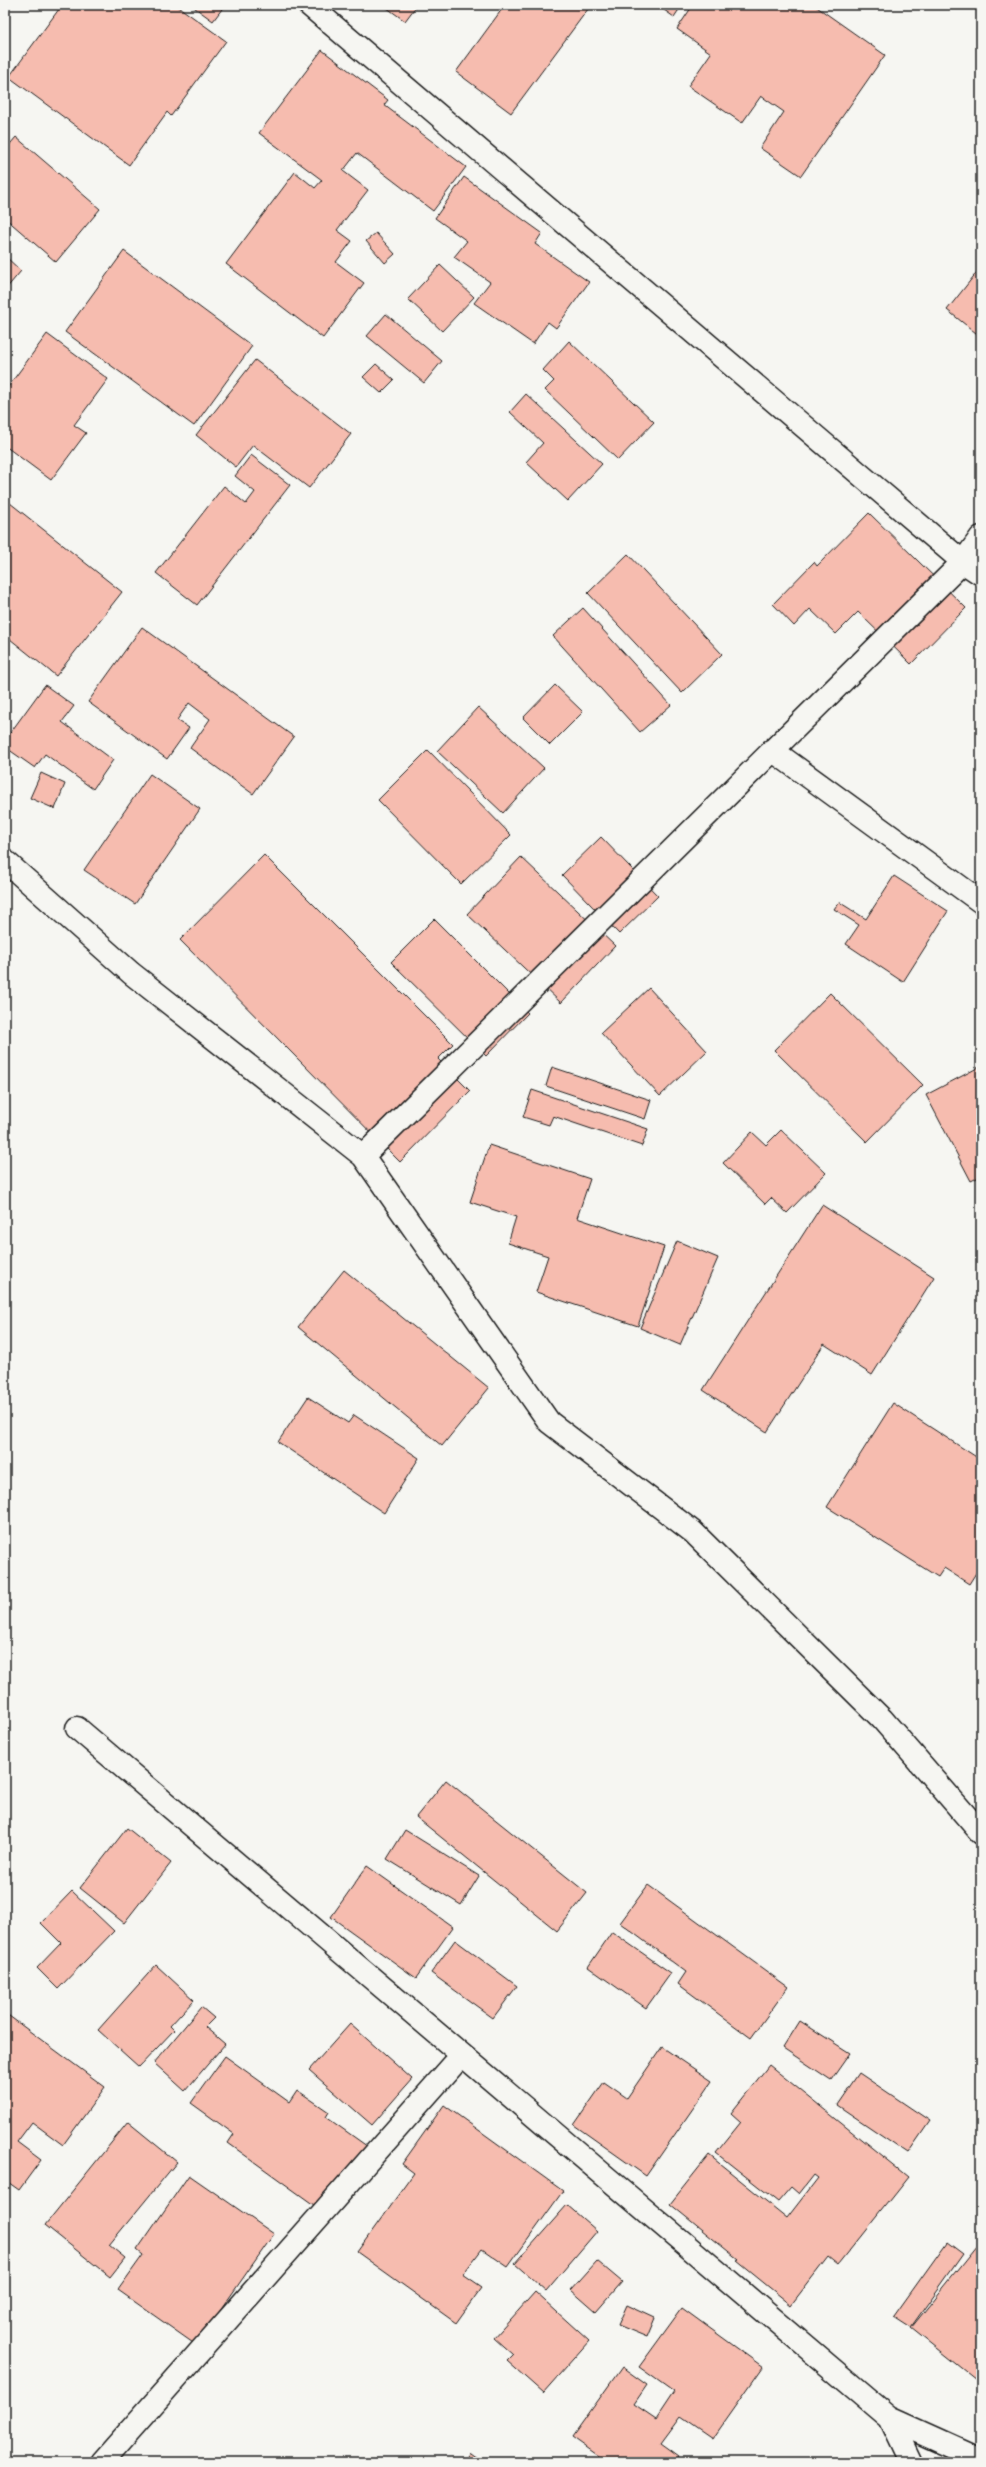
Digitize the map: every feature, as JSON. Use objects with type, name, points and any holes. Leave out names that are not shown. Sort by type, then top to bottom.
[{"type":"street","points":[[309,5],[963,562],[981,574]]},
{"type":"street","points":[[363,1156],[963,562],[981,537]]},
{"type":"street","points":[[772,750],[981,902]]},
{"type":"street","points":[[5,861],[131,973],[363,1156],[549,1422],[692,1532],[882,1718],[981,1833]]},
{"type":"street","points":[[77,1728],[890,2418],[981,2459]]},
{"type":"street","points":[[102,2462],[462,2055]]},
{"type":"street","points":[[890,2418],[910,2462]]},
{"type":"building","points":[[62,5],[176,5],[226,41],[171,116],[167,112],[129,165],[9,77]]},
{"type":"building","points":[[191,5],[225,5],[213,21]]},
{"type":"building","points":[[383,5],[417,5],[405,21]]},
{"type":"building","points":[[505,5],[591,5],[511,113],[456,72]]},
{"type":"building","points":[[657,5],[682,5],[674,17]]},
{"type":"building","points":[[693,5],[814,5],[885,55],[801,176],[760,148],[784,112],[761,96],[742,123],[688,86],[711,53],[677,29]]},
{"type":"building","points":[[322,50],[388,100],[384,105],[466,167],[433,211],[357,153],[343,171],[368,190],[337,230],[352,241],[336,262],[364,283],[323,338],[226,264],[295,172],[315,188],[322,180],[259,133]]},
{"type":"building","points":[[16,137],[100,209],[56,262],[5,218],[5,150]]},
{"type":"building","points":[[464,177],[542,233],[535,244],[589,282],[556,328],[548,322],[533,344],[474,303],[490,282],[454,257],[467,241],[435,218]]},
{"type":"building","points":[[376,233],[395,254],[385,263],[366,241]]},
{"type":"building","points":[[124,251],[252,346],[194,426],[65,332]]},
{"type":"building","points":[[5,256],[21,271],[5,290]]},
{"type":"building","points":[[440,265],[474,297],[442,331],[408,299]]},
{"type":"building","points":[[981,267],[981,337],[947,310]]},
{"type":"building","points":[[386,314],[442,361],[424,383],[367,336]]},
{"type":"building","points":[[47,334],[108,379],[74,425],[86,433],[51,480],[5,446],[5,391]]},
{"type":"building","points":[[569,341],[654,422],[618,460],[545,390],[554,381],[543,370]]},
{"type":"building","points":[[255,360],[351,434],[309,488],[253,445],[236,467],[196,435]]},
{"type":"building","points":[[376,364],[394,380],[381,393],[363,377]]},
{"type":"building","points":[[526,394],[602,464],[568,501],[526,462],[543,443],[510,412]]},
{"type":"building","points":[[251,455],[290,485],[197,605],[156,573],[224,486],[246,504],[255,492],[235,476]]},
{"type":"building","points":[[5,499],[122,592],[56,676],[5,635]]},
{"type":"building","points":[[869,513],[966,608],[911,664],[858,612],[836,634],[810,609],[794,626],[773,604],[814,562],[817,566]]},
{"type":"building","points":[[628,554],[722,654],[682,693],[588,593]]},
{"type":"building","points":[[583,608],[671,705],[640,732],[553,636]]},
{"type":"building","points":[[142,627],[294,737],[253,794],[190,748],[210,719],[189,703],[177,720],[189,728],[167,759],[88,702]]},
{"type":"building","points":[[45,685],[74,706],[62,722],[113,760],[93,789],[45,754],[35,768],[5,747],[5,740]]},
{"type":"building","points":[[555,685],[583,712],[550,745],[523,718]]},
{"type":"building","points":[[478,707],[544,768],[503,813],[437,751]]},
{"type":"building","points":[[428,750],[511,835],[461,884],[378,800]]},
{"type":"building","points":[[41,773],[65,784],[55,809],[30,798]]},
{"type":"building","points":[[150,774],[200,809],[135,904],[84,870]]},
{"type":"building","points":[[601,837],[658,896],[619,934],[562,875]]},
{"type":"building","points":[[264,855],[453,1044],[438,1059],[470,1091],[400,1162],[180,940]]},
{"type":"building","points":[[521,857],[615,946],[561,1003],[467,914]]},
{"type":"building","points":[[894,876],[948,911],[903,982],[846,944],[859,925],[834,909],[839,902],[866,919]]},
{"type":"building","points":[[434,919],[528,1013],[486,1056],[391,962]]},
{"type":"building","points":[[649,988],[707,1051],[660,1096],[601,1033]]},
{"type":"building","points":[[830,993],[923,1085],[867,1142],[774,1050]]},
{"type":"building","points":[[981,1066],[981,1176],[971,1181],[926,1095]]},
{"type":"building","points":[[552,1067],[651,1100],[645,1119],[546,1086]]},
{"type":"building","points":[[532,1090],[648,1129],[642,1146],[553,1116],[549,1125],[523,1117]]},
{"type":"building","points":[[781,1130],[826,1173],[787,1213],[771,1198],[765,1204],[723,1163],[752,1132],[766,1145]]},
{"type":"building","points":[[489,1145],[590,1179],[577,1218],[664,1247],[638,1326],[536,1292],[548,1256],[508,1243],[516,1217],[470,1202]]},
{"type":"building","points":[[822,1205],[934,1277],[872,1375],[824,1344],[767,1432],[703,1390]]},
{"type":"building","points":[[677,1241],[718,1258],[680,1345],[640,1328]]},
{"type":"building","points":[[344,1270],[489,1388],[442,1446],[298,1327]]},
{"type":"building","points":[[308,1397],[348,1423],[354,1415],[419,1458],[384,1513],[278,1442]]},
{"type":"building","points":[[893,1403],[981,1460],[981,1565],[969,1584],[944,1568],[938,1577],[827,1507]]},
{"type":"building","points":[[446,1780],[587,1893],[557,1931],[416,1817]]},
{"type":"building","points":[[127,1828],[171,1863],[124,1923],[80,1888]]},
{"type":"building","points":[[405,1830],[479,1876],[461,1905],[387,1859]]},
{"type":"building","points":[[367,1866],[453,1927],[416,1978],[331,1917]]},
{"type":"building","points":[[648,1885],[788,1987],[751,2038],[678,1984],[686,1972],[620,1923]]},
{"type":"building","points":[[72,1891],[114,1931],[58,1989],[37,1968],[61,1943],[41,1923]]},
{"type":"building","points":[[612,1932],[671,1973],[646,2008],[588,1967]]},
{"type":"building","points":[[455,1940],[517,1986],[493,2018],[431,1973]]},
{"type":"building","points":[[156,1965],[194,2000],[170,2026],[174,2030],[139,2067],[98,2030]]},
{"type":"building","points":[[201,2007],[214,2018],[205,2027],[225,2044],[185,2091],[154,2063]]},
{"type":"building","points":[[5,2013],[105,2087],[63,2145],[32,2122],[17,2142],[41,2160],[19,2190],[5,2180]]},
{"type":"building","points":[[800,2021],[850,2053],[831,2080],[783,2048]]},
{"type":"building","points":[[350,2024],[412,2079],[372,2125],[309,2070]]},
{"type":"building","points":[[662,2047],[712,2081],[646,2176],[574,2125],[604,2082],[627,2098]]},
{"type":"building","points":[[225,2056],[289,2102],[297,2090],[329,2112],[326,2117],[371,2149],[325,2213],[228,2143],[234,2134],[191,2103]]},
{"type":"building","points":[[769,2065],[908,2177],[838,2265],[828,2257],[791,2305],[737,2261],[739,2260],[670,2204],[709,2155],[787,2218],[818,2178],[814,2175],[799,2194],[791,2187],[778,2202],[716,2153],[741,2122],[731,2113]]},
{"type":"building","points":[[859,2073],[930,2121],[908,2153],[837,2105]]},
{"type":"building","points":[[444,2105],[563,2191],[508,2267],[482,2249],[463,2274],[482,2287],[456,2323],[357,2252],[414,2173],[402,2164]]},
{"type":"building","points":[[128,2122],[177,2162],[109,2245],[125,2258],[110,2277],[45,2225]]},
{"type":"building","points":[[189,2175],[274,2234],[196,2345],[118,2290],[143,2255],[137,2250]]},
{"type":"building","points":[[567,2205],[597,2231],[546,2291],[515,2264]]},
{"type":"building","points":[[981,2241],[981,2384],[911,2328]]},
{"type":"building","points":[[947,2242],[963,2254],[911,2327],[894,2316]]},
{"type":"building","points":[[597,2261],[622,2282],[596,2312],[571,2290]]},
{"type":"building","points":[[535,2292],[589,2341],[543,2393],[507,2361],[513,2355],[494,2338]]},
{"type":"building","points":[[627,2305],[655,2318],[647,2337],[618,2325]]},
{"type":"building","points":[[682,2308],[763,2367],[713,2438],[681,2416],[661,2443],[679,2456],[675,2462],[607,2462],[572,2437],[622,2367],[647,2385],[634,2404],[656,2419],[674,2392],[639,2367]]},
{"type":"building","points":[[470,2452],[484,2462],[463,2462]]}]
